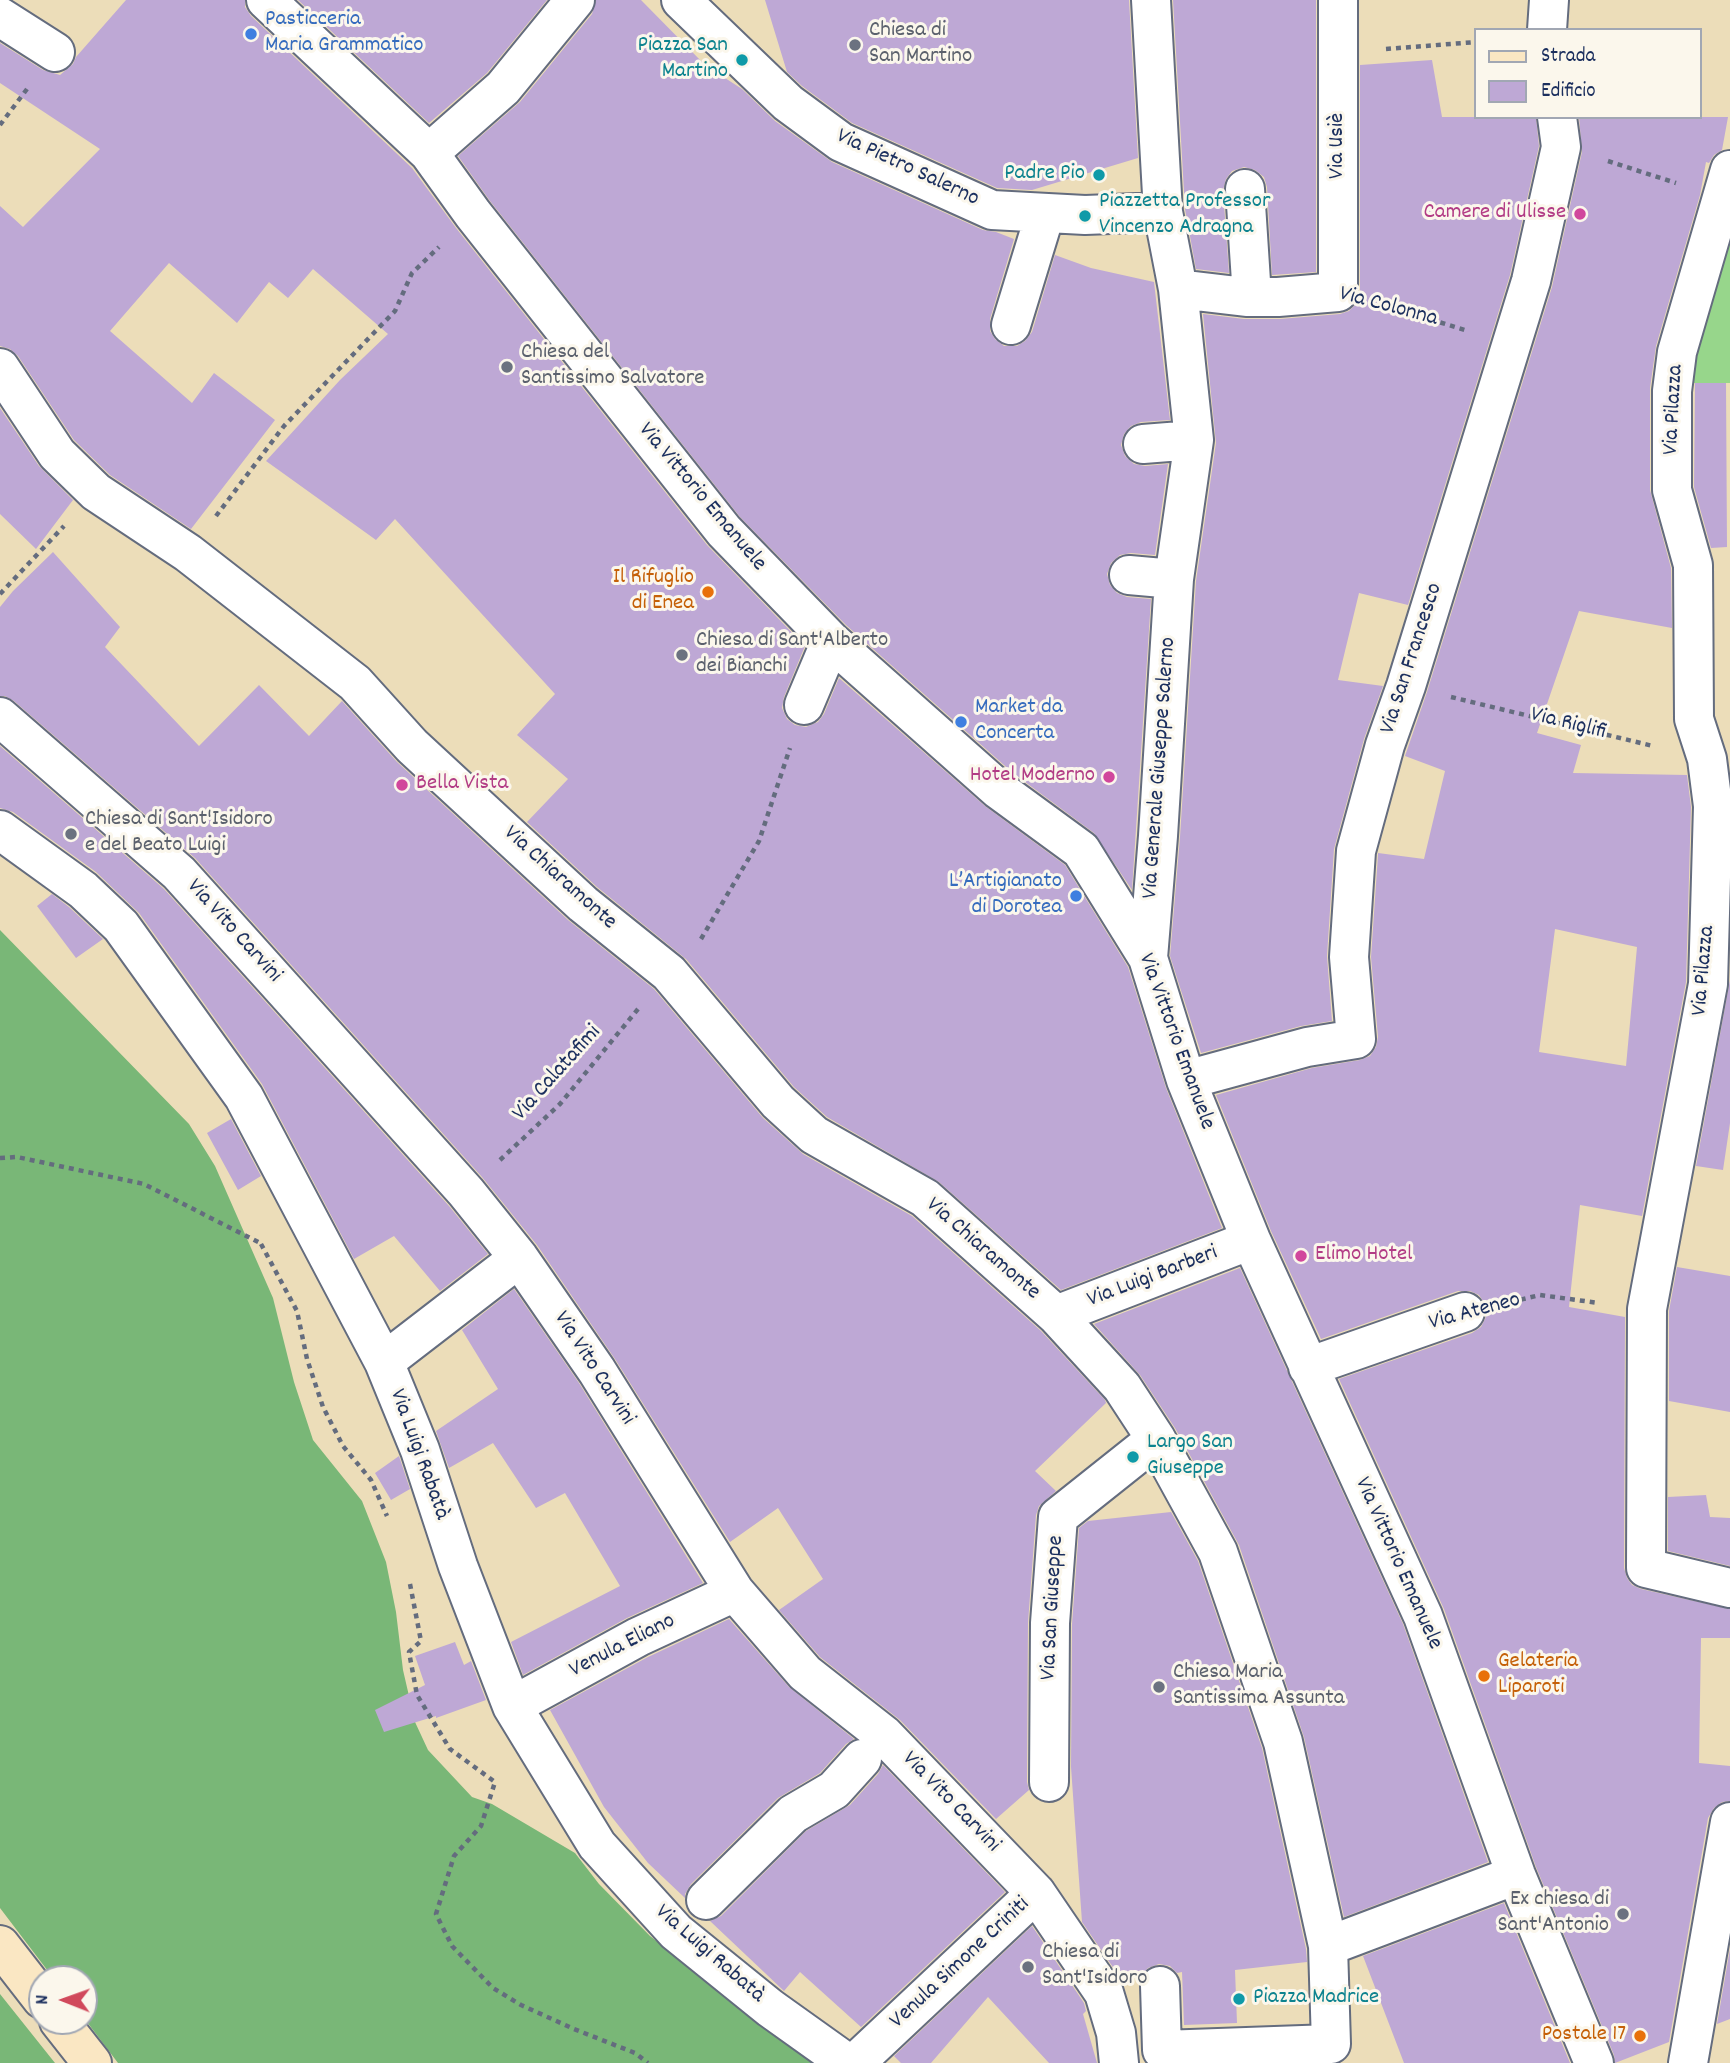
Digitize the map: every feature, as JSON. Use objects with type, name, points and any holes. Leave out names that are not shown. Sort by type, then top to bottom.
[{"type":"street","name":"Via Vittorio Emanuele","points":[[266,0],[429,153],[473,214],[724,531],[831,641],[999,790],[1081,850],[1148,958],[1186,1080],[1251,1240],[1423,1616],[1516,1875],[1594,2063]]},
{"type":"street","points":[[429,153],[503,88],[575,0]]},
{"type":"street","name":"Via Pietro Salerno","points":[[681,0],[788,103],[841,142],[992,210],[1040,230],[1085,215],[1163,212]]},
{"type":"street","name":"Via Generale Giuseppe Salerno","points":[[1148,958],[1174,579],[1194,440],[1178,289],[1163,212],[1152,0]]},
{"type":"street","name":"Via Usiè","points":[[1338,0],[1338,292]]},
{"type":"street","points":[[1548,28],[1549,0]]},
{"type":"street","points":[[0,17],[55,52]]},
{"type":"street","name":"Via San Francesco","points":[[1186,1080],[1307,1047],[1356,1039],[1349,957],[1356,851],[1385,745],[1406,686],[1531,281],[1561,147],[1557,119]]},
{"type":"street","name":"Via Pilazza","points":[[1730,170],[1678,352],[1672,391],[1672,490],[1693,565],[1694,719],[1718,762],[1713,806],[1708,984],[1647,1309],[1646,1568],[1730,1588]]},
{"type":"street","points":[[1245,189],[1252,297]]},
{"type":"street","points":[[1011,325],[1040,230]]},
{"type":"street","name":"Via Colonna","points":[[1178,289],[1252,297],[1338,292]]},
{"type":"street","name":"Via Chiaramonte","points":[[0,368],[57,454],[96,492],[188,553],[355,683],[412,746],[583,904],[672,977],[778,1102],[814,1135],[925,1198],[1056,1315],[1122,1387],[1156,1439],[1218,1552],[1283,1742],[1328,1946],[1331,2044],[1274,2054]]},
{"type":"street","points":[[1143,444],[1194,440]]},
{"type":"street","points":[[1129,575],[1174,579]]},
{"type":"street","points":[[804,705],[831,641]]},
{"type":"street","name":"Via Vito Carvini","points":[[0,717],[178,873],[466,1192],[519,1258],[597,1371],[735,1592],[805,1672],[884,1735],[1036,1893],[1104,1993],[1116,2033],[1119,2063]]},
{"type":"street","name":"Via Luigi Rabatà","points":[[0,830],[83,890],[121,926],[244,1097],[383,1362],[420,1450],[458,1566],[512,1706],[597,1845],[676,1932],[770,2008],[847,2063]]},
{"type":"street","name":"Via Luigi Barberi","points":[[1056,1315],[1251,1240]]},
{"type":"street","points":[[383,1362],[519,1258]]},
{"type":"street","name":"Via Ateneo","points":[[1308,1367],[1465,1312]]},
{"type":"street","name":"Via San Giuseppe","points":[[1049,1782],[1050,1623],[1058,1517],[1156,1439]]},
{"type":"street","name":"Venula Eliano","points":[[512,1706],[638,1637],[735,1592]]},
{"type":"street","points":[[706,1900],[793,1814],[834,1790],[862,1759]]},
{"type":"street","points":[[1689,2063],[1730,1824]]},
{"type":"street","points":[[1328,1946],[1516,1875]]},
{"type":"street","name":"Venula Simone Criniti","points":[[855,2063],[1036,1893]]},
{"type":"street","points":[[0,1945],[28,1981]]},
{"type":"street","points":[[1160,1986],[1162,2050],[1274,2054]]},
{"type":"street","points":[[70,2035],[92,2063]]},
{"type":"path","points":[[1339,52],[1474,42]]},
{"type":"path","points":[[188,553],[284,426],[395,311],[412,273],[473,214]]},
{"type":"path","name":"Via Colonna","points":[[1338,292],[1511,343]]},
{"type":"path","points":[[0,594],[96,492]]},
{"type":"path","name":"Via Riglifi","points":[[1406,686],[1718,762]]},
{"type":"path","name":"Via Calatafimi","points":[[466,1192],[560,1104],[672,977],[759,841],[804,705]]},
{"type":"path","points":[[0,1157],[17,1157],[144,1184],[261,1244],[338,1273]]},
{"type":"path","points":[[261,1244],[297,1311],[307,1359],[323,1407],[343,1446],[372,1480],[390,1521]]},
{"type":"path","name":"Via Ateneo","points":[[1465,1312],[1540,1295],[1647,1309]]},
{"type":"path","points":[[410,1581],[421,1642],[409,1652],[418,1695],[450,1749],[495,1782],[481,1826],[454,1856],[436,1914],[452,1946],[493,1988],[521,2005],[635,2053],[648,2063]]},
{"type":"green space","points":[[1730,229],[1730,383],[1688,383]]},
{"type":"green space","points":[[0,930],[189,1124],[215,1166],[273,1298],[294,1382],[313,1440],[362,1501],[386,1562],[396,1612],[403,1670],[415,1722],[428,1750],[472,1797],[492,1804],[575,1853],[599,1884],[650,1936],[813,2063],[118,2063],[97,2035],[98,1965],[43,1965],[0,1908]]},
{"type":"green space","points":[[0,1994],[28,2029],[28,2035],[33,2035],[55,2063],[0,2063]]},
{"type":"building","points":[[126,0],[245,0],[245,7],[251,16],[412,168],[456,228],[707,545],[805,646],[784,697],[782,708],[787,719],[795,725],[806,727],[818,722],[839,678],[985,806],[1065,865],[1128,967],[1166,1088],[1222,1228],[1061,1290],[939,1182],[827,1117],[794,1087],[686,959],[597,887],[527,822],[568,779],[517,735],[555,694],[395,519],[376,540],[266,461],[340,380],[388,334],[313,269],[288,298],[269,282],[237,323],[169,263],[110,331],[192,403],[214,373],[275,420],[191,529],[110,475],[74,440],[18,356],[10,349],[0,346],[0,206],[23,227],[100,149],[0,83],[0,43],[43,70],[60,75],[73,64],[76,57]]},
{"type":"building","points":[[298,0],[547,0],[487,73],[429,123]]},
{"type":"building","points":[[596,0],[641,0],[705,65],[742,89],[775,121],[832,162],[983,230],[1014,239],[990,319],[990,331],[1004,346],[1017,346],[1032,332],[1055,255],[1091,268],[1154,282],[1170,420],[1141,422],[1131,426],[1124,434],[1121,445],[1125,456],[1134,464],[1168,464],[1155,555],[1120,555],[1111,563],[1107,574],[1110,585],[1117,593],[1127,597],[1151,599],[1132,890],[1094,833],[1013,773],[846,625],[740,517],[490,201],[458,156],[520,102],[592,14]]},
{"type":"building","points":[[765,0],[1129,0],[1138,158],[1032,190],[997,188],[852,123],[802,86],[787,72]]},
{"type":"building","points":[[1173,0],[1316,0],[1316,272],[1272,275],[1267,187],[1264,177],[1255,170],[1244,167],[1232,171],[1223,190],[1229,273],[1196,269],[1185,209]]},
{"type":"building","points":[[1432,60],[1442,117],[1536,119],[1539,146],[1510,275],[1408,605],[1359,593],[1338,680],[1383,686],[1364,739],[1334,849],[1327,956],[1332,1021],[1301,1026],[1201,1053],[1170,956],[1196,581],[1216,443],[1203,314],[1244,319],[1280,319],[1340,314],[1349,311],[1357,303],[1360,292],[1360,65]]},
{"type":"building","points":[[1728,117],[1722,150],[1714,155],[1709,163],[1706,162],[1700,195],[1656,346],[1650,388],[1650,490],[1671,568],[1672,628],[1579,611],[1537,733],[1581,745],[1573,773],[1687,775],[1691,807],[1686,982],[1642,1216],[1580,1205],[1569,1307],[1625,1317],[1624,1568],[1627,1578],[1632,1585],[1641,1589],[1730,1609],[1730,1638],[1701,1638],[1699,1763],[1730,1766],[1730,1801],[1722,1802],[1714,1808],[1708,1818],[1669,2042],[1615,2063],[1536,1867],[1444,1609],[1339,1379],[1472,1333],[1481,1327],[1486,1317],[1485,1304],[1479,1295],[1470,1291],[1458,1291],[1321,1339],[1271,1231],[1216,1095],[1312,1068],[1360,1060],[1370,1056],[1376,1047],[1378,1037],[1371,957],[1378,853],[1424,859],[1445,771],[1405,756],[1552,287],[1582,152],[1579,119]],"holes":[[[1555,929],[1637,947],[1626,1066],[1539,1052]]]},
{"type":"building","points":[[1695,383],[1726,383],[1727,547],[1711,548],[1694,487]]},
{"type":"building","points":[[0,408],[39,466],[73,500],[36,549],[0,514]]},
{"type":"building","points":[[53,552],[120,627],[105,647],[199,746],[259,685],[309,736],[342,701],[397,762],[568,920],[654,989],[763,1118],[803,1154],[912,1216],[1041,1331],[1105,1400],[1106,1403],[1035,1471],[1056,1491],[1039,1506],[1036,1515],[1028,1623],[1029,1790],[996,1819],[900,1720],[820,1657],[779,1610],[823,1579],[778,1508],[730,1542],[615,1359],[537,1245],[482,1177],[195,858],[14,701],[0,696],[0,607]]},
{"type":"building","points":[[0,746],[164,889],[449,1206],[488,1254],[440,1291],[394,1236],[354,1259],[262,1084],[139,913],[96,872],[13,812],[0,808]]},
{"type":"building","points":[[52,894],[103,939],[76,958],[37,906]]},
{"type":"building","points":[[1730,980],[1730,1123],[1723,1170],[1696,1166]]},
{"type":"building","points":[[231,1119],[261,1176],[238,1190],[207,1133]]},
{"type":"building","points":[[1677,1267],[1730,1276],[1730,1412],[1669,1401],[1669,1311]]},
{"type":"building","points":[[1240,1268],[1403,1624],[1488,1862],[1344,1917],[1304,1737],[1239,1545],[1175,1428],[1140,1375],[1094,1324]]},
{"type":"building","points":[[514,1289],[579,1383],[703,1583],[627,1618],[523,1675],[511,1642],[620,1586],[565,1493],[536,1508],[493,1443],[449,1468],[436,1431],[498,1389],[462,1330]]},
{"type":"building","points":[[399,1456],[410,1489],[391,1500],[375,1473]]},
{"type":"building","points":[[1706,1495],[1710,1517],[1730,1518],[1730,1566],[1668,1551],[1668,1497]]},
{"type":"building","name":"Chiesa Maria Santissima Assunta","points":[[1171,1512],[1198,1561],[1262,1748],[1306,1949],[1307,1962],[1235,1970],[1237,2023],[1184,2025],[1182,1972],[1177,1973],[1170,1966],[1159,1964],[1148,1968],[1140,1977],[1121,1979],[1082,1922],[1071,1767],[1072,1624],[1079,1528],[1088,1521]]},
{"type":"building","points":[[729,1619],[789,1687],[854,1739],[846,1744],[820,1773],[778,1798],[691,1884],[685,1898],[648,1863],[604,1807],[550,1710],[648,1657]]},
{"type":"building","points":[[455,1642],[464,1665],[471,1661],[486,1700],[436,1718],[384,1732],[375,1710],[425,1685],[415,1656]]},
{"type":"building","points":[[883,1765],[1005,1892],[861,2027],[800,1972],[784,1991],[710,1921],[721,1916],[806,1831],[850,1805]]},
{"type":"building","points":[[1504,1903],[1570,2063],[1404,2063],[1363,1956]]},
{"type":"building","points":[[1032,1926],[1084,2003],[1086,2011],[1083,2014],[1097,2063],[1049,2063],[988,1997],[931,2063],[901,2063],[894,2056]]},
{"type":"building","points":[[1730,1949],[1730,2019],[1717,2024]]},
{"type":"place","name":"Pasticceria Maria Grammatico","points":[[251,34]]},
{"type":"place","name":"Chiesa di San Martino","points":[[855,45]]},
{"type":"place","name":"Piazza San Martino","points":[[742,60]]},
{"type":"place","name":"Padre Pio","points":[[1099,175]]},
{"type":"place","name":"Camere di Ulisse","points":[[1580,214]]},
{"type":"place","name":"Piazzetta Professor Vincenzo Adragna","points":[[1085,216]]},
{"type":"place","name":"Chiesa del Santissimo Salvatore","points":[[507,367]]},
{"type":"place","name":"Il Rifuglio di Enea","points":[[708,592]]},
{"type":"place","name":"Chiesa di Sant'Alberto dei Bianchi","points":[[682,655]]},
{"type":"place","name":"Market da Concerta","points":[[961,722]]},
{"type":"place","name":"Hotel Moderno","points":[[1109,777]]},
{"type":"place","name":"Bella Vista","points":[[402,785]]},
{"type":"place","name":"Chiesa di Sant'Isidoro e del Beato Luigi","points":[[71,834]]},
{"type":"place","name":"L’Artigianato di Dorotea","points":[[1076,896]]},
{"type":"place","name":"Elimo Hotel","points":[[1301,1256]]},
{"type":"place","name":"Largo San Giuseppe","points":[[1133,1457]]},
{"type":"place","name":"Gelateria Liparoti","points":[[1484,1676]]},
{"type":"place","name":"Chiesa Maria Santissima Assunta","points":[[1159,1687]]},
{"type":"place","name":"Ex chiesa di Sant'Antonio","points":[[1623,1914]]},
{"type":"place","name":"Chiesa di Sant'Isidoro","points":[[1028,1967]]},
{"type":"place","name":"Piazza Madrice","points":[[1239,1999]]},
{"type":"place","name":"Postale 17","points":[[1640,2036]]}]
